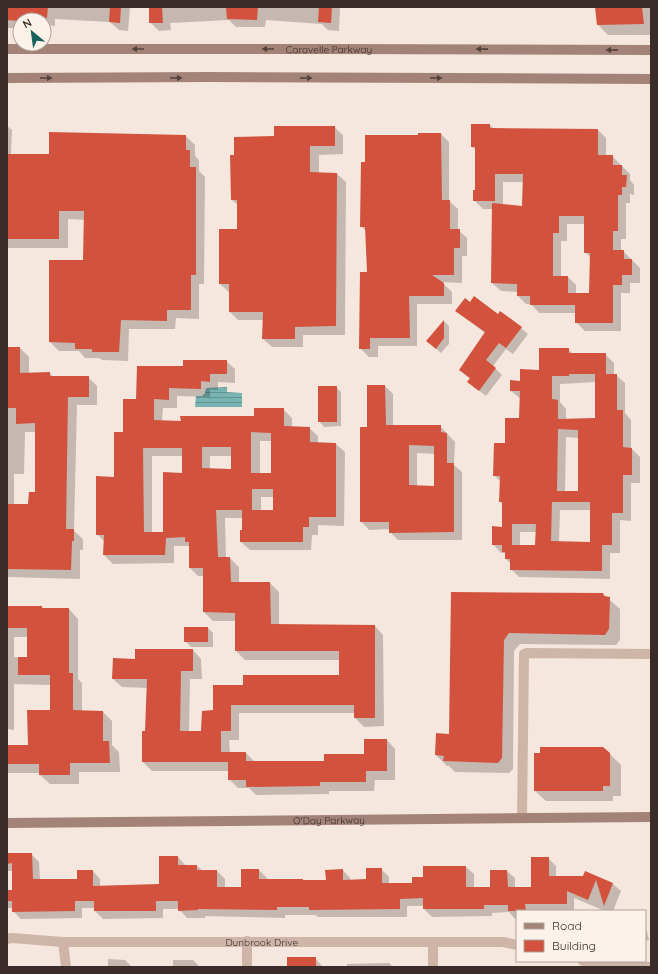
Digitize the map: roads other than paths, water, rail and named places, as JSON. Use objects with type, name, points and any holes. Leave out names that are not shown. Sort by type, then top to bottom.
[{"type":"street","name":"Caravelle Parkway","points":[[7,48],[217,50],[456,48],[651,50]]},
{"type":"street","points":[[7,78],[209,77],[651,79]]},
{"type":"street","points":[[522,818],[524,654],[651,654]]},
{"type":"street","name":"O'Day Parkway","points":[[7,823],[651,817]]},
{"type":"street","name":"Dunbrook Drive","points":[[7,939],[12,938],[63,942],[504,942],[516,945]]},
{"type":"street","points":[[246,941],[247,967]]},
{"type":"street","points":[[63,942],[66,967]]},
{"type":"street","points":[[432,967],[433,943]]},
{"type":"street","points":[[587,962],[605,966],[651,967]]},
{"type":"water","points":[[227,387],[227,392],[242,393],[242,407],[195,407],[196,396],[202,396],[205,393],[206,388]]}]
